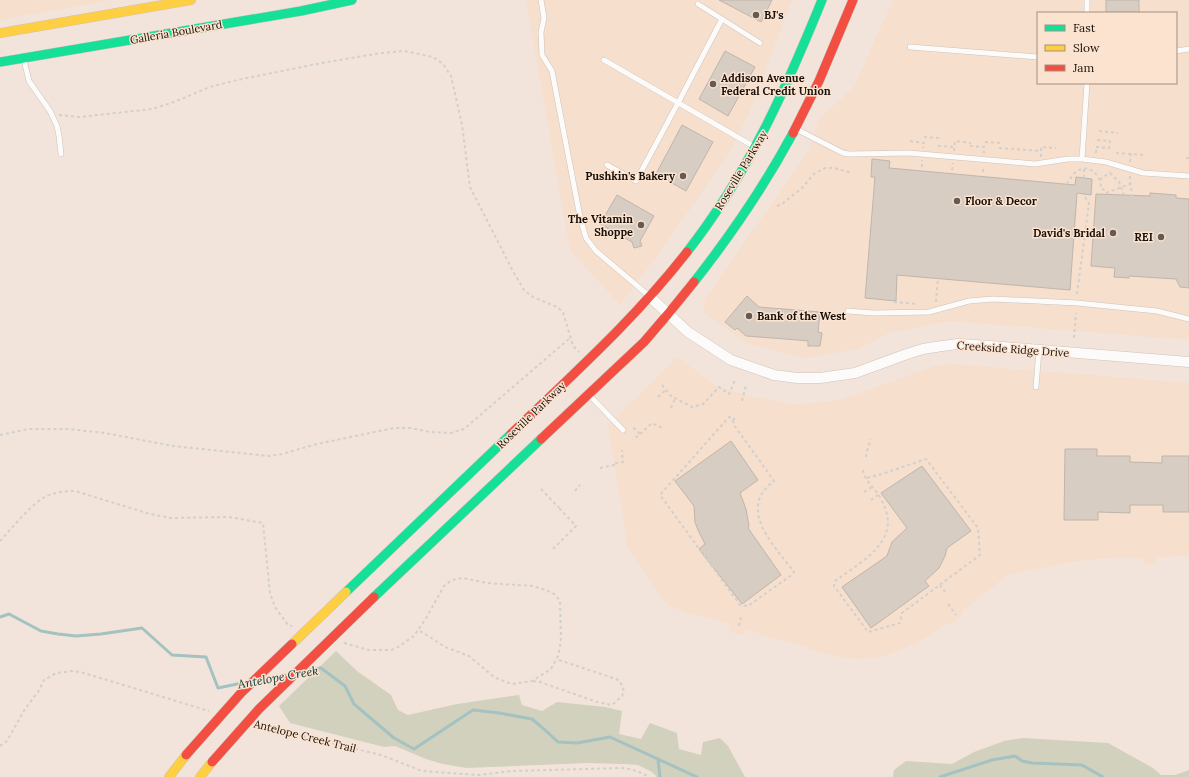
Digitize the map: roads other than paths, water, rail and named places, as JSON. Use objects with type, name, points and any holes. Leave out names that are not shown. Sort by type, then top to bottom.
[{"type":"main road","points":[[0,33],[191,0]]},
{"type":"main road","name":"Galleria Boulevard","points":[[0,62],[301,11],[352,0]]},
{"type":"main road","name":"Roseville Parkway","points":[[169,777],[186,755],[241,694],[587,361],[650,298],[720,208],[756,147],[772,117],[813,22],[820,0]]},
{"type":"main road","points":[[200,777],[259,709],[374,597],[588,395],[668,314],[743,217],[763,186],[796,129],[853,0]]},
{"type":"street","name":"Creekside Ridge Drive","points":[[650,298],[688,332],[731,360],[774,375],[797,378],[820,378],[855,373],[907,354],[942,346],[973,344],[1189,362]]},
{"type":"lane","points":[[541,0],[544,18],[541,32],[542,55],[552,71],[580,217],[586,238],[596,251],[650,298]]},
{"type":"lane","points":[[1087,0],[1087,12]]},
{"type":"lane","points":[[698,4],[760,43]]},
{"type":"lane","points":[[607,165],[636,181],[722,19]]},
{"type":"lane","points":[[910,46],[1037,57]]},
{"type":"lane","points":[[1177,51],[1189,49]]},
{"type":"lane","points":[[24,58],[29,81],[50,112],[57,126],[61,154]]},
{"type":"lane","points":[[604,60],[756,147]]},
{"type":"lane","points":[[1082,159],[1087,84]]},
{"type":"lane","points":[[796,129],[849,154],[909,153],[1035,164],[1068,159],[1082,159],[1143,172],[1189,176]]},
{"type":"lane","points":[[848,310],[873,313],[928,312],[969,301],[993,299],[1077,303],[1157,312],[1189,319]]},
{"type":"lane","points":[[1036,387],[1038,350]]},
{"type":"lane","points":[[588,395],[623,430]]},
{"type":"waterway","name":"Antelope Creek","points":[[0,617],[9,614],[41,631],[76,636],[142,628],[172,655],[206,657],[218,688],[242,683]]},
{"type":"waterway","name":"Antelope Creek","points":[[308,670],[321,668],[345,686],[354,704],[394,738],[414,749],[473,710],[532,719],[558,742],[577,743],[610,737],[697,777]]},
{"type":"waterway","name":"Antelope Creek","points":[[265,679],[285,675]]},
{"type":"waterway","name":"Antelope Creek","points":[[940,777],[992,760],[1015,756],[1022,761],[1032,763],[1082,765],[1103,777]]},
{"type":"waterway","points":[[658,759],[660,777]]},
{"type":"place","name":"BJ's","points":[[756,15]]},
{"type":"place","name":"Addison Avenue Federal Credit Union","points":[[713,84]]},
{"type":"place","name":"Pushkin's Bakery","points":[[683,176]]},
{"type":"place","name":"Floor & Decor","points":[[957,201]]},
{"type":"place","name":"The Vitamin Shoppe","points":[[641,225]]},
{"type":"place","name":"David's Bridal","points":[[1113,233]]},
{"type":"place","name":"REI","points":[[1161,237]]},
{"type":"place","name":"Bank of the West","points":[[749,316]]}]
